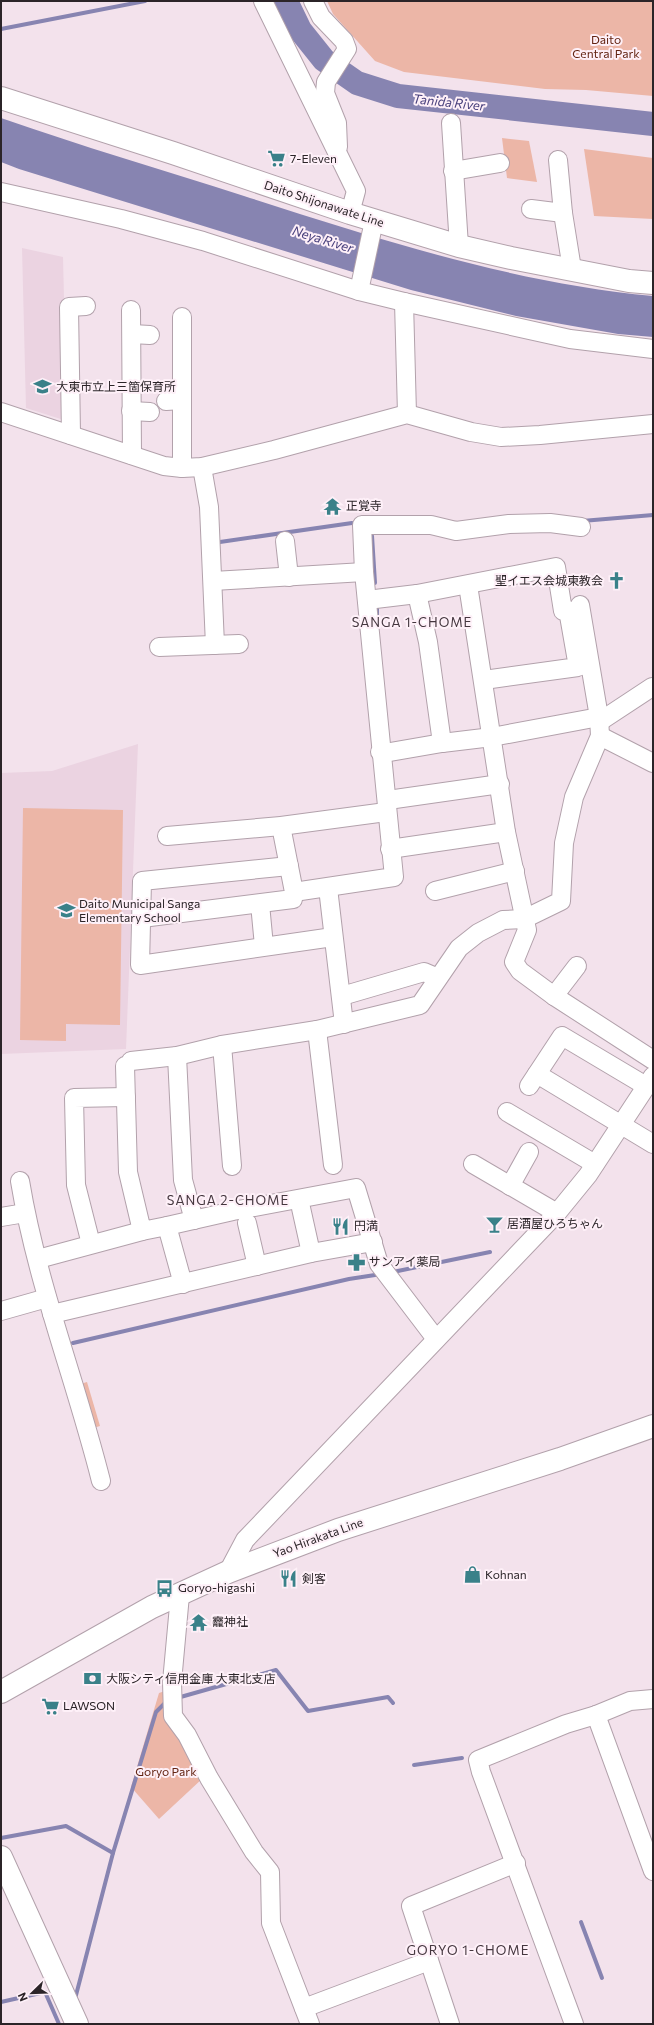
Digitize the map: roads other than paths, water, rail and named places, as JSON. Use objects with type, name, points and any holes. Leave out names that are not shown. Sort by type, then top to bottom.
[{"type":"main road","name":"Daito Shijonawate Line","points":[[1,98],[173,153],[350,213],[373,227],[511,258],[629,281],[653,283]]},
{"type":"main road","name":"Yao Hirakata Line","points":[[1,1692],[89,1641],[228,1572],[338,1530],[552,1461],[653,1426]]},
{"type":"main road","points":[[1,1857],[77,2024]]},
{"type":"street","points":[[263,1],[356,191],[350,213]]},
{"type":"street","points":[[313,1],[321,17],[344,41],[347,49],[326,82],[325,93],[336,123],[338,154]]},
{"type":"street","points":[[451,123],[459,246]]},
{"type":"street","points":[[558,160],[563,213],[572,269]]},
{"type":"street","points":[[453,171],[500,164]]},
{"type":"street","points":[[1,192],[121,219],[203,241],[360,287],[404,302],[570,339],[653,349]]},
{"type":"street","points":[[531,209],[563,213]]},
{"type":"street","points":[[360,287],[373,227]]},
{"type":"street","points":[[404,302],[407,414]]},
{"type":"street","points":[[71,435],[69,307],[86,306]]},
{"type":"street","points":[[131,310],[132,455]]},
{"type":"street","points":[[182,317],[174,401],[182,468]]},
{"type":"street","points":[[132,334],[150,335]]},
{"type":"street","points":[[131,411],[150,412]]},
{"type":"street","points":[[1,412],[164,466],[182,468],[202,467],[274,450],[407,414],[471,432],[501,437],[540,436],[653,424]]},
{"type":"street","points":[[202,467],[209,507],[209,544],[213,581],[215,645]]},
{"type":"street","points":[[294,892],[394,877],[395,848],[364,572],[362,525],[431,525],[456,531],[509,524],[550,523],[581,527]]},
{"type":"street","points":[[285,541],[289,577]]},
{"type":"street","points":[[367,600],[468,586],[556,568],[563,611],[568,610],[578,667],[484,680]]},
{"type":"street","points":[[213,581],[364,572]]},
{"type":"street","points":[[468,586],[484,680],[506,832],[527,930],[514,962],[520,971],[554,996],[653,1060]]},
{"type":"street","points":[[417,594],[428,642],[442,743]]},
{"type":"street","points":[[142,1231],[128,1172],[126,1097],[128,1063],[177,1056],[222,1045],[317,1030],[420,1005],[459,948],[478,933],[503,920],[524,919],[561,901],[564,844],[574,797],[599,725],[580,605]]},
{"type":"street","points":[[159,647],[238,644]]},
{"type":"street","points":[[385,752],[442,743],[599,725],[652,687]]},
{"type":"street","points":[[599,725],[653,763]]},
{"type":"street","points":[[167,836],[281,826],[500,784]]},
{"type":"street","points":[[142,918],[293,899],[294,892],[281,826]]},
{"type":"street","points":[[395,848],[506,832]]},
{"type":"street","points":[[288,866],[142,881],[140,965],[264,946],[333,938]]},
{"type":"street","points":[[435,891],[515,871]]},
{"type":"street","points":[[328,888],[333,938],[342,996],[344,1024]]},
{"type":"street","points":[[260,904],[264,946]]},
{"type":"street","points":[[554,996],[577,966]]},
{"type":"street","points":[[342,996],[424,972],[438,978]]},
{"type":"street","points":[[317,1030],[315,1063],[323,1136],[333,1166]]},
{"type":"street","points":[[228,1572],[245,1540],[557,1213],[595,1164],[621,1125],[649,1081],[562,1036],[533,1080],[621,1125],[653,1144]]},
{"type":"street","points":[[222,1045],[221,1108],[227,1156]]},
{"type":"street","points":[[177,1056],[183,1180],[194,1220]]},
{"type":"street","points":[[91,1244],[76,1185],[74,1098],[126,1097]]},
{"type":"street","points":[[507,1112],[595,1164]]},
{"type":"street","points":[[510,1186],[529,1152]]},
{"type":"street","points":[[474,1164],[557,1213]]},
{"type":"street","points":[[20,1181],[25,1213],[49,1306],[91,1440],[101,1481]]},
{"type":"street","points":[[38,1259],[142,1231],[356,1188],[379,1264],[436,1339]]},
{"type":"street","points":[[301,1208],[311,1253]]},
{"type":"street","points":[[1,1217],[25,1213]]},
{"type":"street","points":[[248,1223],[257,1266]]},
{"type":"street","points":[[167,1226],[183,1284]]},
{"type":"street","points":[[1,1311],[49,1306],[183,1284],[311,1253],[373,1242]]},
{"type":"street","points":[[180,1595],[172,1682],[173,1716],[187,1735],[209,1778],[254,1852],[270,1872],[271,1923],[307,2016],[429,1961]]},
{"type":"street","points":[[574,2024],[481,1772],[478,1760],[566,1724],[596,1715],[630,1701],[653,1699]]},
{"type":"street","points":[[596,1715],[653,1871]]},
{"type":"street","points":[[450,2024],[410,1906],[516,1864]]},
{"type":"water","name":"Neya River","points":[[1,118],[345,228],[446,257],[549,281],[601,290],[653,296],[653,337],[618,334],[516,316],[411,290],[19,169],[1,162]]},
{"type":"waterway","points":[[1,29],[145,1]]},
{"type":"waterway","name":"Tanida River","points":[[286,1],[300,30],[324,60],[357,83],[398,96],[653,124]]},
{"type":"waterway","points":[[582,521],[653,515]]},
{"type":"waterway","points":[[220,542],[352,523]]},
{"type":"waterway","points":[[372,536],[375,583]]},
{"type":"waterway","points":[[377,605],[377,619]]},
{"type":"waterway","points":[[393,1272],[490,1252]]},
{"type":"waterway","points":[[73,1343],[349,1279],[375,1275]]},
{"type":"waterway","points":[[177,1698],[276,1670],[308,1711],[388,1697],[393,1703]]},
{"type":"waterway","points":[[75,1999],[113,1853],[156,1712],[167,1701]]},
{"type":"waterway","points":[[414,1765],[462,1758]]},
{"type":"waterway","points":[[1,1838],[66,1826],[113,1853]]},
{"type":"waterway","points":[[581,1922],[602,1978]]},
{"type":"waterway","points":[[1,2002],[45,1992],[59,2024]]},
{"type":"place","name":"7-Eleven","points":[[277,159]]},
{"type":"place","name":"大東市立上三箇保育所","points":[[43,387]]},
{"type":"place","name":"正覚寺","points":[[333,506]]},
{"type":"place","name":"聖イエス会城東教会","points":[[616,581]]},
{"type":"place","name":"Daito Municipal Sanga Elementary School","points":[[66,911]]},
{"type":"place","name":"居酒屋ひろちゃん","points":[[494,1224]]},
{"type":"place","name":"円満","points":[[341,1226]]},
{"type":"place","name":"サンアイ薬局","points":[[356,1262]]},
{"type":"place","name":"Kohnan","points":[[472,1575]]},
{"type":"place","name":"剣客","points":[[289,1579]]},
{"type":"place","name":"Goryo-higashi","points":[[165,1588]]},
{"type":"place","name":"龗神社","points":[[199,1622]]},
{"type":"place","name":"大阪シティ信用金庫 大東北支店","points":[[93,1679]]},
{"type":"place","name":"LAWSON","points":[[50,1706]]},
{"type":"district","name":"SANGA 1-CHOME","points":[[412,622]]},
{"type":"district","name":"SANGA 2-CHOME","points":[[228,1200]]},
{"type":"district","name":"GORYO 1-CHOME","points":[[468,1950]]},
{"type":"park label","name":"Daito Central Park","points":[[606,47]]},
{"type":"park label","name":"Goryo Park","points":[[166,1772]]}]
